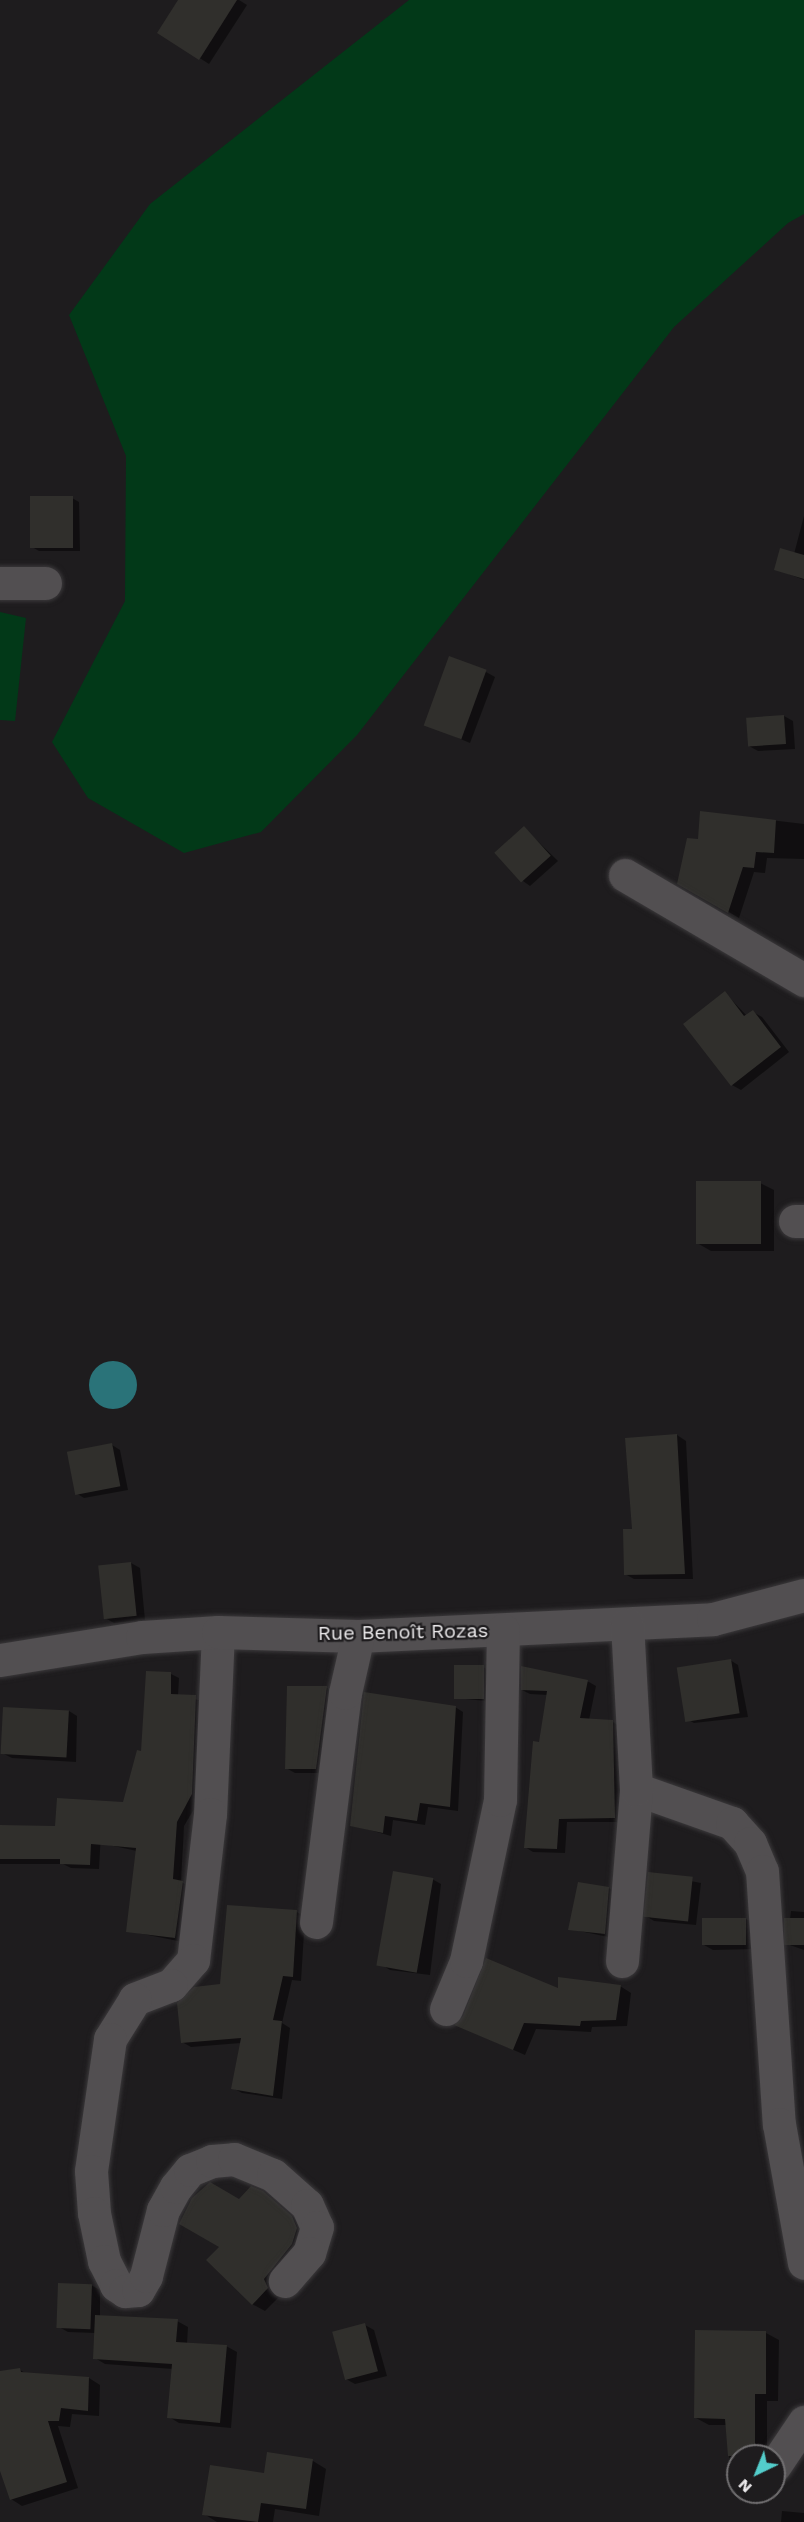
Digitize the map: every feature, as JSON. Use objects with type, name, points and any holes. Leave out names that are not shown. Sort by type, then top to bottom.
[{"type":"street","points":[[0,583],[45,583]]},
{"type":"street","points":[[625,875],[804,980]]},
{"type":"street","name":"Rue Benoît Rozas","points":[[0,1660],[142,1637],[218,1632],[358,1636],[713,1619],[804,1595]]},
{"type":"street","points":[[622,1961],[636,1789],[627,1624]]},
{"type":"street","points":[[446,2009],[466,1961],[501,1800],[503,1630]]},
{"type":"street","points":[[218,1632],[210,1814],[193,1960],[171,1985],[135,1999],[110,2040],[91,2171],[94,2213],[104,2261],[116,2285],[125,2291],[138,2290],[146,2276],[163,2210],[176,2187],[190,2170],[212,2161],[234,2159],[273,2175],[307,2205],[317,2227],[309,2253],[285,2281]]},
{"type":"street","points":[[316,1922],[345,1693],[358,1636]]},
{"type":"street","points":[[636,1789],[732,1823],[750,1843],[762,1871],[790,2068],[779,2124],[804,2263]]},
{"type":"street","points":[[786,2449],[804,2422]]},
{"type":"green space","points":[[409,0],[804,0],[804,214],[788,223],[674,327],[357,735],[261,832],[184,853],[88,798],[52,742],[125,601],[126,456],[69,315],[150,204]]},
{"type":"green space","points":[[0,612],[26,618],[15,721],[0,720]]},
{"type":"water","points":[[108,1361],[118,1361],[130,1368],[137,1380],[137,1390],[130,1402],[118,1409],[108,1409],[93,1398],[89,1390],[89,1380],[100,1365]]},
{"type":"building","points":[[178,0],[237,0],[199,60],[157,33]]},
{"type":"building","points":[[30,496],[73,496],[73,548],[30,548]]},
{"type":"building","points":[[780,548],[804,555],[804,579],[774,570]]},
{"type":"building","points":[[449,656],[487,670],[461,739],[424,726]]},
{"type":"building","points":[[784,715],[786,744],[748,747],[746,718]]},
{"type":"building","points":[[700,811],[776,820],[774,853],[756,852],[754,868],[743,867],[728,913],[677,884],[687,838],[698,839]]},
{"type":"building","points":[[524,826],[551,856],[521,882],[494,853]]},
{"type":"building","points":[[725,991],[744,1016],[753,1010],[781,1047],[731,1086],[683,1024]]},
{"type":"building","points":[[696,1181],[761,1181],[761,1244],[696,1244]]},
{"type":"building","points":[[677,1434],[685,1574],[624,1575],[623,1529],[632,1529],[625,1438]]},
{"type":"building","points":[[112,1443],[120,1486],[75,1495],[67,1452]]},
{"type":"building","points":[[131,1562],[137,1616],[104,1619],[98,1565]]},
{"type":"building","points":[[731,1659],[740,1713],[685,1722],[677,1668]]},
{"type":"building","points":[[454,1665],[484,1665],[484,1699],[454,1699]]},
{"type":"building","points":[[521,1666],[588,1680],[580,1718],[613,1720],[615,1818],[559,1819],[557,1849],[524,1848],[533,1741],[539,1742],[547,1691],[521,1690]]},
{"type":"building","points":[[146,1671],[171,1672],[171,1694],[196,1695],[192,1794],[177,1822],[173,1879],[183,1881],[175,1938],[126,1932],[136,1848],[91,1844],[90,1865],[60,1864],[60,1859],[0,1859],[0,1825],[55,1826],[57,1798],[123,1802],[137,1750],[141,1751]]},
{"type":"building","points":[[287,1686],[327,1686],[316,1769],[285,1769]]},
{"type":"building","points":[[364,1692],[456,1706],[450,1807],[420,1803],[417,1821],[385,1816],[383,1833],[350,1826]]},
{"type":"building","points":[[3,1707],[69,1710],[66,1757],[1,1754]]},
{"type":"building","points":[[393,1871],[433,1878],[417,1973],[376,1966]]},
{"type":"building","points":[[648,1872],[693,1877],[688,1921],[643,1917]]},
{"type":"building","points":[[578,1882],[609,1887],[605,1934],[568,1930]]},
{"type":"building","points":[[227,1905],[297,1910],[293,1977],[283,1976],[273,2020],[282,2021],[273,2096],[231,2089],[241,2038],[181,2043],[177,2003],[194,1987],[220,1984]]},
{"type":"building","points":[[702,1918],[746,1918],[746,1945],[702,1945]]},
{"type":"building","points":[[784,1918],[804,1918],[804,1945],[784,1945]]},
{"type":"building","points":[[486,1958],[558,1988],[558,1977],[621,1985],[616,2020],[581,2021],[580,2026],[524,2023],[513,2050],[454,2025],[463,2016]]},
{"type":"building","points":[[210,2182],[239,2199],[251,2186],[263,2191],[292,2216],[297,2228],[292,2244],[264,2279],[268,2288],[252,2305],[206,2260],[219,2247],[179,2224],[192,2198]]},
{"type":"building","points":[[58,2283],[92,2284],[90,2329],[56,2328]]},
{"type":"building","points":[[95,2315],[178,2319],[176,2342],[227,2345],[220,2423],[167,2418],[172,2364],[93,2359]]},
{"type":"building","points":[[365,2323],[378,2371],[345,2380],[332,2332]]},
{"type":"building","points":[[695,2330],[766,2331],[766,2394],[755,2394],[755,2444],[727,2444],[725,2419],[694,2418]]},
{"type":"building","points":[[20,2368],[21,2372],[89,2377],[88,2411],[61,2408],[59,2421],[48,2421],[67,2482],[10,2500],[0,2471],[0,2371]]},
{"type":"building","points":[[267,2452],[313,2459],[306,2509],[261,2503],[258,2522],[202,2515],[210,2465],[264,2473]]}]
